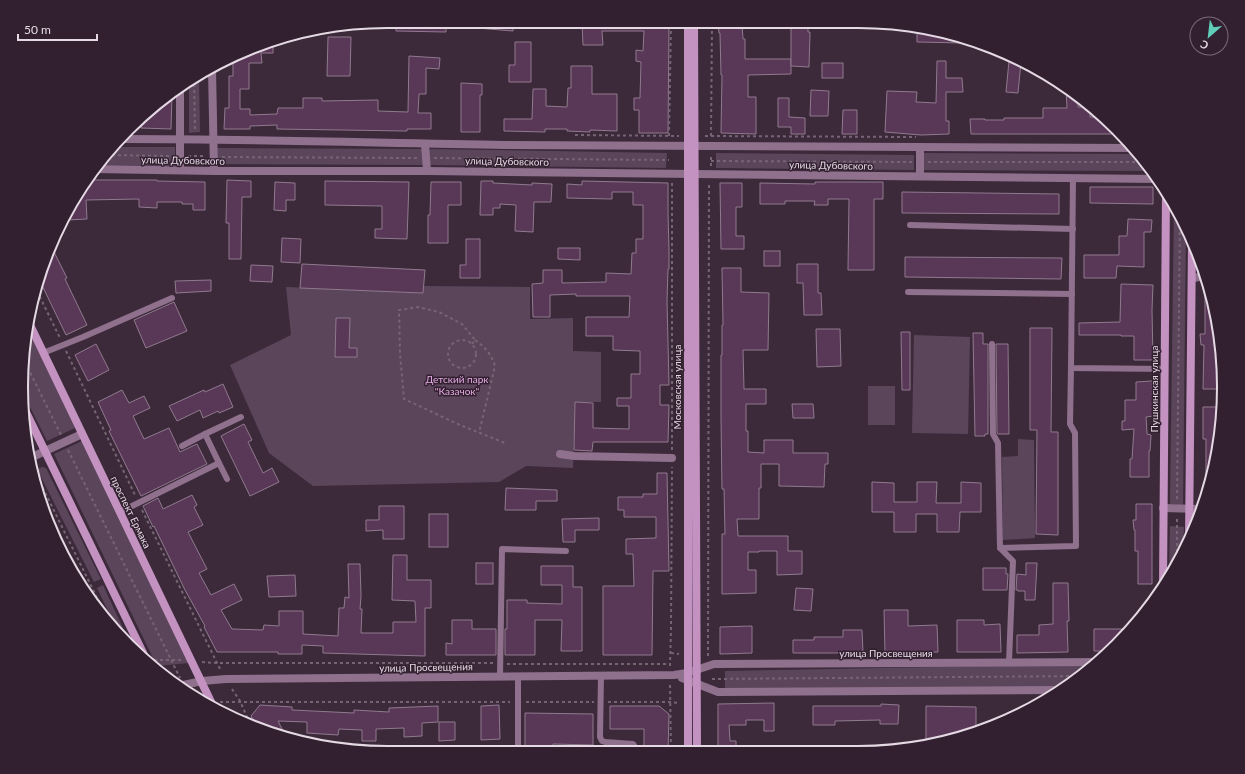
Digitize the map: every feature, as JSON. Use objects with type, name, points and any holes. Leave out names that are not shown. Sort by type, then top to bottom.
[{"type":"main road","name":"Московская улица","points":[[688,28],[691,174],[688,746]]},
{"type":"main road","name":"Московская улица","points":[[691,137],[694,28]]},
{"type":"main road","name":"Московская улица","points":[[691,174],[697,746]]},
{"type":"main road","name":"Пушкинская улица","points":[[1163,575],[1166,203]]},
{"type":"main road","points":[[1189,525],[1192,257]]},
{"type":"main road","name":"проспект Ермака","points":[[33,331],[211,700]]},
{"type":"main road","points":[[30,421],[142,649]]},
{"type":"street","points":[[212,73],[214,171]]},
{"type":"street","points":[[180,94],[180,170]]},
{"type":"street","name":"улица Дубовского","points":[[128,139],[180,136],[213,140],[425,144],[668,147],[1126,148]]},
{"type":"street","points":[[425,144],[427,170]]},
{"type":"street","points":[[920,148],[920,176]]},
{"type":"street","name":"улица Дубовского","points":[[101,170],[427,170],[668,173],[710,177],[920,176],[1150,179]]},
{"type":"street","points":[[1193,278],[1200,277]]},
{"type":"street","points":[[35,456],[82,434]]},
{"type":"street","points":[[560,454],[574,456],[672,458]]},
{"type":"street","points":[[1164,508],[1195,509]]},
{"type":"street","name":"улица Просвещения","points":[[187,685],[202,681],[226,679],[674,675],[688,677],[696,670],[714,664],[1089,662]]},
{"type":"street","points":[[688,677],[696,684],[718,692],[1050,690]]},
{"type":"lane","points":[[1000,548],[1076,546],[1074,433],[1070,424],[1073,178]]},
{"type":"lane","points":[[910,225],[1073,229]]},
{"type":"lane","points":[[908,292],[1072,294]]},
{"type":"lane","points":[[43,353],[172,298]]},
{"type":"lane","points":[[992,344],[993,434],[998,443],[1000,548],[1013,561],[1009,662]]},
{"type":"lane","points":[[1071,368],[1165,369]]},
{"type":"lane","points":[[182,446],[241,417]]},
{"type":"lane","points":[[205,434],[227,479]]},
{"type":"lane","points":[[120,512],[220,463]]},
{"type":"lane","points":[[500,677],[502,549],[566,551]]},
{"type":"lane","points":[[518,676],[518,746]]},
{"type":"lane","points":[[601,676],[600,737],[602,741],[605,742],[630,743],[634,746]]},
{"type":"path","points":[[668,173],[671,28]]},
{"type":"path","points":[[707,666],[712,28]]},
{"type":"path","points":[[180,136],[194,133],[194,85]]},
{"type":"path","points":[[574,135],[691,137],[918,137]]},
{"type":"path","points":[[113,155],[669,160]]},
{"type":"path","points":[[1177,551],[1180,228]]},
{"type":"path","points":[[40,296],[216,663],[670,664]]},
{"type":"path","points":[[479,432],[495,366],[492,357],[485,347],[475,340],[462,324],[439,312],[418,307],[399,310],[400,354],[404,399],[479,432],[505,443]]},
{"type":"path","points":[[462,339],[467,340],[472,344],[476,350],[476,357],[472,364],[460,368],[451,363],[448,359],[447,351],[452,343],[456,340],[462,339]]},
{"type":"path","points":[[472,344],[475,340]]},
{"type":"path","points":[[29,370],[177,678]]},
{"type":"path","points":[[41,484],[98,600]]},
{"type":"path","points":[[707,688],[707,679],[1071,676]]},
{"type":"path","points":[[218,704],[240,701],[670,702],[688,704]]},
{"type":"path","points":[[240,701],[247,718]]},
{"type":"green space","points":[[199,81],[200,132],[189,133],[189,88]]},
{"type":"green space","points":[[120,147],[175,147],[175,166],[104,165]]},
{"type":"green space","points":[[217,148],[423,149],[423,165],[217,164]]},
{"type":"green space","points":[[429,149],[667,153],[666,168],[429,165]]},
{"type":"green space","points":[[716,153],[914,155],[914,170],[716,168]]},
{"type":"green space","points":[[923,153],[1131,154],[1145,171],[923,170]]},
{"type":"green space","points":[[1174,217],[1186,241],[1183,505],[1170,504]]},
{"type":"green space","name":"Детский парк \"Казачок\"","points":[[424,286],[530,287],[530,319],[573,318],[573,351],[601,352],[601,402],[575,402],[573,468],[526,466],[499,482],[313,486],[269,453],[230,365],[291,335],[286,287],[423,293]]},
{"type":"green space","points":[[914,335],[970,337],[968,434],[912,433]]},
{"type":"green space","points":[[32,336],[75,428],[47,441],[29,405],[28,387]]},
{"type":"green space","points":[[868,386],[895,386],[895,425],[868,425]]},
{"type":"green space","points":[[1018,439],[1034,440],[1035,538],[1003,540],[1002,457],[1018,456]]},
{"type":"green space","points":[[82,441],[189,663],[160,666],[154,661],[54,454]]},
{"type":"green space","points":[[42,467],[46,468],[101,579],[94,582],[38,469]]},
{"type":"green space","points":[[1170,526],[1184,527],[1184,538],[1169,566]]},
{"type":"green space","points":[[103,585],[125,632],[111,617],[97,588]]},
{"type":"green space","points":[[1086,664],[1053,688],[725,689],[725,671]]},
{"type":"building","points":[[396,28],[446,28],[446,32],[396,31]]},
{"type":"building","points":[[477,28],[513,28],[513,31]]},
{"type":"building","points":[[582,28],[669,28],[668,133],[639,133],[639,110],[634,110],[634,98],[640,98],[641,62],[636,61],[636,50],[643,51],[644,31],[602,31],[603,45],[583,45]]},
{"type":"building","points":[[718,28],[742,28],[743,39],[745,39],[745,59],[791,59],[791,74],[748,75],[748,97],[756,97],[756,134],[721,133],[722,75]]},
{"type":"building","points":[[791,28],[808,28],[808,32],[810,32],[809,67],[791,66]]},
{"type":"building","points":[[917,33],[960,43],[917,42]]},
{"type":"building","points":[[328,37],[351,37],[350,76],[327,76]]},
{"type":"building","points":[[515,42],[531,42],[531,82],[509,82],[509,65],[515,65]]},
{"type":"building","points":[[273,47],[273,53],[261,53],[262,63],[249,63],[249,89],[240,89],[240,109],[250,109],[250,115],[277,114],[278,108],[303,108],[303,98],[322,98],[322,101],[378,100],[378,111],[408,112],[409,56],[440,58],[439,69],[426,68],[426,94],[419,94],[418,113],[431,113],[431,129],[407,129],[407,131],[277,129],[277,125],[250,126],[250,129],[224,129],[225,108],[229,108],[229,76],[233,76],[233,63]]},
{"type":"building","points":[[937,61],[946,61],[946,78],[962,78],[963,92],[946,92],[946,121],[949,121],[949,134],[921,135],[885,132],[887,91],[917,92],[916,102],[936,103]]},
{"type":"building","points":[[1009,61],[1021,67],[1018,93],[1006,92]]},
{"type":"building","points":[[822,63],[843,63],[843,78],[822,78]]},
{"type":"building","points":[[571,66],[592,66],[592,94],[617,94],[617,131],[590,130],[590,132],[567,131],[567,129],[545,129],[545,132],[504,131],[504,119],[532,119],[533,89],[546,89],[546,106],[567,107],[568,88],[571,88]]},
{"type":"building","points":[[461,83],[482,84],[482,95],[480,95],[480,132],[461,132]]},
{"type":"building","points":[[811,90],[829,91],[828,116],[810,116]]},
{"type":"building","points":[[1066,95],[1078,103],[1078,107],[1083,107],[1090,113],[1090,117],[1095,117],[1113,134],[971,134],[970,119],[1004,120],[1004,118],[1043,118],[1043,108],[1067,108]]},
{"type":"building","points":[[778,98],[789,98],[789,117],[805,118],[805,134],[791,134],[791,127],[778,127]]},
{"type":"building","points":[[172,100],[171,129],[141,128],[141,125]]},
{"type":"building","points":[[843,110],[857,110],[857,134],[842,134]]},
{"type":"building","points":[[94,180],[205,182],[205,210],[193,210],[193,204],[182,204],[182,202],[157,202],[157,208],[139,207],[139,199],[86,200],[87,219],[69,220]]},
{"type":"building","points":[[227,180],[251,181],[251,197],[242,197],[241,259],[229,259],[229,223],[226,223]]},
{"type":"building","points":[[325,181],[409,182],[407,239],[375,238],[375,229],[382,229],[382,206],[325,205]]},
{"type":"building","points":[[481,181],[532,185],[532,183],[552,184],[551,202],[534,202],[533,232],[515,231],[516,205],[500,204],[500,208],[493,208],[493,215],[480,215]]},
{"type":"building","points":[[582,181],[668,183],[669,269],[667,301],[669,385],[660,385],[660,405],[669,405],[668,442],[593,442],[592,451],[574,450],[575,402],[593,403],[593,428],[629,429],[629,406],[617,406],[617,398],[631,398],[631,374],[640,374],[640,351],[613,350],[613,336],[586,336],[586,317],[629,317],[630,296],[576,296],[576,294],[550,295],[550,317],[533,317],[532,284],[543,283],[543,270],[562,270],[562,283],[606,282],[606,273],[631,274],[632,253],[636,253],[636,239],[643,239],[643,205],[633,205],[633,192],[612,192],[612,199],[567,198],[567,184],[582,185]]},
{"type":"building","points":[[275,182],[295,183],[295,200],[286,200],[286,211],[274,210]]},
{"type":"building","points":[[431,182],[461,182],[461,205],[448,205],[448,243],[428,243],[428,215],[430,215]]},
{"type":"building","points":[[815,182],[883,182],[883,199],[874,199],[874,270],[848,270],[849,199],[828,199],[828,205],[814,205],[815,201],[785,201],[785,204],[760,204],[760,183],[815,184]]},
{"type":"building","points":[[720,183],[742,183],[742,207],[736,207],[736,236],[744,236],[744,249],[721,249]]},
{"type":"building","points":[[1090,187],[1153,187],[1153,204],[1090,203]]},
{"type":"building","points":[[902,192],[1059,194],[1059,214],[902,213]]},
{"type":"building","points":[[1128,219],[1152,220],[1151,232],[1144,232],[1144,267],[1117,266],[1116,278],[1084,278],[1084,255],[1119,255],[1119,236],[1127,236]]},
{"type":"building","points":[[282,238],[301,239],[300,263],[281,262]]},
{"type":"building","points":[[466,239],[480,239],[480,278],[460,278],[460,265],[466,265]]},
{"type":"building","points":[[558,248],[580,248],[580,260],[558,259]]},
{"type":"building","points":[[764,251],[780,251],[780,266],[764,266]]},
{"type":"building","points":[[54,252],[87,325],[66,335],[42,286]]},
{"type":"building","points":[[905,257],[1062,258],[1061,279],[905,277]]},
{"type":"building","points":[[302,264],[425,270],[423,293],[300,288]]},
{"type":"building","points":[[797,264],[818,264],[818,293],[821,293],[822,315],[804,315],[803,283],[797,283]]},
{"type":"building","points":[[251,265],[273,266],[272,282],[250,281]]},
{"type":"building","points":[[722,268],[741,268],[741,292],[769,293],[768,350],[743,350],[744,389],[766,389],[766,404],[746,404],[748,452],[764,453],[764,440],[793,440],[793,453],[828,453],[828,464],[825,464],[824,487],[779,486],[779,464],[761,464],[759,519],[737,519],[738,536],[788,536],[788,551],[802,551],[802,574],[777,575],[777,551],[748,552],[748,570],[756,570],[756,593],[722,594],[722,534],[725,534],[724,489],[722,489],[721,419],[721,355],[723,325]]},
{"type":"building","points":[[211,280],[211,291],[176,293],[175,281]]},
{"type":"building","points":[[1121,284],[1153,285],[1153,360],[1134,360],[1134,336],[1079,335],[1079,323],[1120,322]]},
{"type":"building","points":[[1205,294],[1214,340],[1217,389],[1203,389],[1204,345],[1201,345],[1200,334],[1205,334]]},
{"type":"building","points":[[174,302],[187,331],[146,348],[134,320]]},
{"type":"building","points":[[336,318],[350,318],[349,348],[357,348],[357,357],[335,357]]},
{"type":"building","points":[[1030,328],[1052,328],[1051,432],[1058,432],[1058,535],[1036,534],[1037,430],[1030,430]]},
{"type":"building","points":[[816,329],[840,329],[841,366],[817,367]]},
{"type":"building","points":[[901,332],[910,332],[910,390],[902,390]]},
{"type":"building","points":[[973,333],[983,333],[983,344],[988,344],[988,434],[985,434],[985,436],[975,436]]},
{"type":"building","points":[[96,344],[109,370],[88,381],[75,355]]},
{"type":"building","points":[[996,344],[1008,344],[1009,434],[997,433]]},
{"type":"building","points":[[1152,381],[1153,416],[1146,417],[1147,434],[1151,435],[1149,451],[1149,477],[1130,477],[1130,459],[1132,459],[1134,429],[1122,430],[1122,421],[1125,421],[1125,400],[1136,400],[1136,382]]},
{"type":"building","points":[[223,384],[233,407],[219,413],[218,411],[203,418],[200,410],[177,421],[169,406],[204,390],[205,392]]},
{"type":"building","points":[[122,390],[129,403],[144,396],[150,408],[133,416],[144,439],[169,428],[180,452],[197,444],[207,464],[141,496],[109,431],[111,430],[98,402]]},
{"type":"building","points":[[792,404],[813,404],[814,418],[793,418]]},
{"type":"building","points":[[1203,407],[1216,407],[1214,434],[1206,475],[1206,439],[1203,439]]},
{"type":"building","points":[[244,424],[252,440],[248,442],[263,473],[272,468],[279,482],[250,496],[221,436]]},
{"type":"building","points":[[657,473],[667,473],[669,571],[653,571],[652,655],[603,655],[603,586],[634,586],[633,554],[626,554],[626,539],[656,538],[656,517],[624,517],[624,510],[618,510],[618,497],[643,497],[643,494],[657,494]]},
{"type":"building","points":[[872,482],[894,483],[894,502],[917,502],[917,482],[937,482],[936,503],[961,503],[961,482],[981,483],[981,512],[960,512],[959,532],[937,532],[937,514],[916,514],[916,532],[894,532],[894,512],[872,512]]},
{"type":"building","points":[[506,488],[557,490],[557,501],[536,501],[536,510],[505,510]]},
{"type":"building","points":[[192,495],[197,505],[194,507],[203,525],[188,532],[207,569],[199,573],[211,595],[234,584],[242,600],[221,610],[232,629],[263,630],[264,625],[279,626],[279,611],[303,611],[303,634],[338,636],[339,608],[344,608],[345,597],[349,598],[348,564],[360,564],[360,609],[362,609],[361,633],[393,633],[393,622],[416,622],[415,601],[392,600],[393,555],[407,555],[407,580],[431,580],[431,608],[425,608],[425,656],[323,653],[323,646],[302,645],[302,654],[278,654],[278,652],[217,652],[143,506],[158,498],[163,509]]},
{"type":"building","points":[[1136,504],[1152,504],[1152,584],[1138,584],[1138,551],[1135,551],[1135,530],[1133,520],[1136,520]]},
{"type":"building","points":[[379,506],[404,506],[404,539],[383,539],[383,530],[366,531],[366,520],[379,520]]},
{"type":"building","points":[[429,514],[448,514],[448,547],[429,547]]},
{"type":"building","points":[[599,518],[599,530],[575,530],[575,542],[563,542],[562,519]]},
{"type":"building","points":[[476,563],[493,563],[493,584],[476,584]]},
{"type":"building","points":[[1026,563],[1037,563],[1035,600],[1025,600],[1025,591],[1016,590],[1017,574],[1026,575]]},
{"type":"building","points":[[541,566],[573,566],[573,587],[582,587],[582,651],[561,651],[562,620],[535,620],[535,655],[505,655],[507,600],[527,600],[527,603],[562,604],[562,585],[541,585]]},
{"type":"building","points":[[983,568],[1006,568],[1006,574],[1008,574],[1007,590],[983,590]]},
{"type":"building","points":[[295,575],[296,596],[269,597],[267,576]]},
{"type":"building","points":[[1053,583],[1068,583],[1068,652],[1017,653],[1017,635],[1039,635],[1039,625],[1053,624]]},
{"type":"building","points":[[796,588],[813,589],[811,611],[794,610]]},
{"type":"building","points":[[884,610],[908,610],[908,626],[937,625],[938,652],[885,653]]},
{"type":"building","points":[[452,620],[472,620],[472,629],[496,629],[496,655],[446,655],[446,643],[452,644]]},
{"type":"building","points":[[957,620],[984,620],[984,625],[1000,624],[1001,652],[957,652]]},
{"type":"building","points":[[752,626],[752,653],[720,654],[720,627]]},
{"type":"building","points":[[1094,629],[1123,629],[1101,651],[1094,651]]},
{"type":"building","points":[[843,630],[862,630],[863,653],[793,653],[793,640],[814,640],[814,637],[843,637]]},
{"type":"building","points":[[774,703],[774,731],[764,731],[764,720],[746,720],[746,725],[729,725],[730,741],[736,741],[736,746],[718,746],[718,704]]},
{"type":"building","points":[[881,704],[899,705],[898,724],[880,724],[880,720],[835,721],[835,725],[813,725],[813,706],[881,706]]},
{"type":"building","points":[[260,705],[292,707],[292,710],[354,713],[354,710],[389,712],[389,708],[438,706],[438,722],[422,723],[422,736],[404,737],[404,728],[376,729],[376,741],[362,741],[362,730],[339,729],[338,735],[307,733],[307,722],[278,721],[283,730],[253,720],[251,716]]},
{"type":"building","points":[[499,705],[500,739],[481,740],[481,706]]},
{"type":"building","points":[[610,706],[659,706],[669,714],[668,746],[644,746],[644,729],[610,729]]},
{"type":"building","points":[[926,706],[976,707],[976,726],[951,734],[926,739]]},
{"type":"building","points":[[525,713],[593,714],[593,745],[553,744],[553,746],[525,746]]},
{"type":"building","points":[[439,722],[455,722],[455,740],[439,741]]}]
